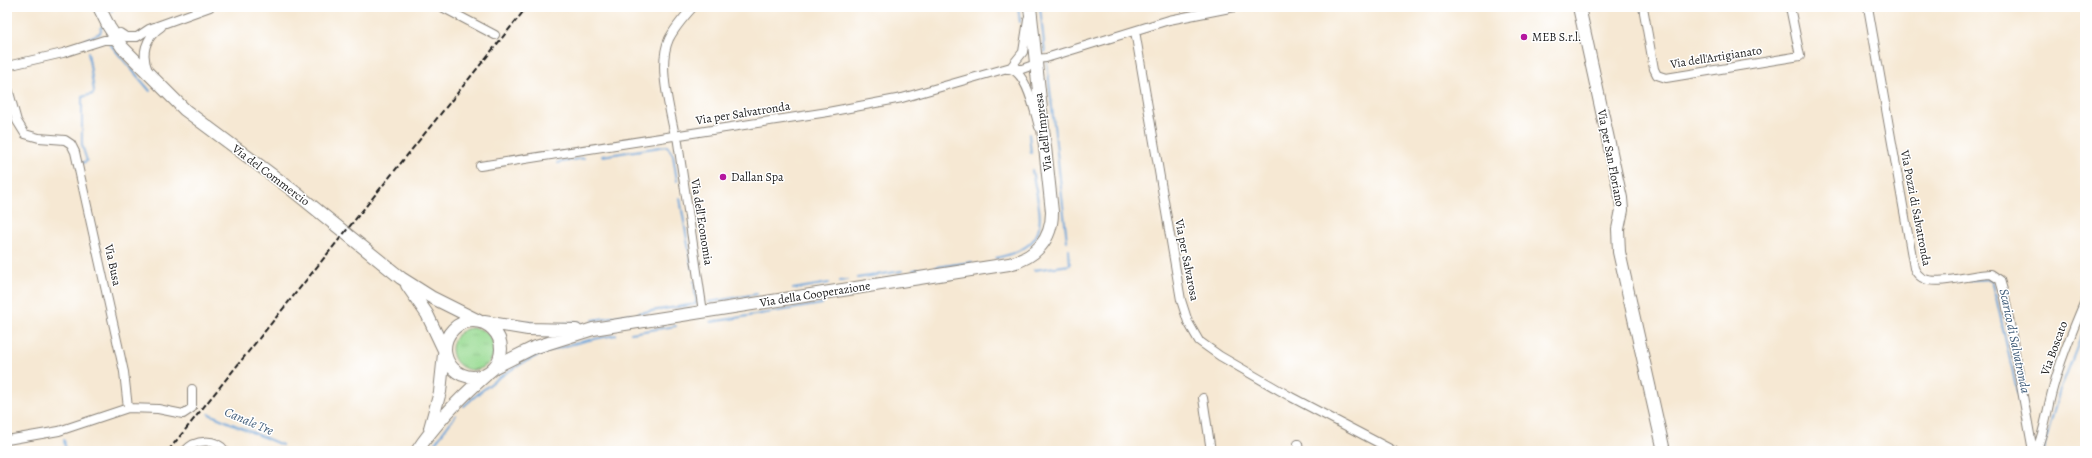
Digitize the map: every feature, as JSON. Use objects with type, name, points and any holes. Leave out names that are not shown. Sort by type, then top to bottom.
[{"type":"street","name":"Via del Commercio","points":[[99,7],[109,27],[120,38],[148,73],[173,100],[196,119],[287,186],[401,278],[441,302],[481,322]]},
{"type":"street","name":"Via del Commercio","points":[[104,7],[120,38]]},
{"type":"street","points":[[7,66],[56,55],[96,42],[127,37],[137,37],[149,29],[210,7]]},
{"type":"street","points":[[442,7],[495,34]]},
{"type":"street","name":"Via dell'Economia","points":[[693,7],[672,34],[664,57],[703,312]]},
{"type":"street","name":"Via per Salvatronda","points":[[480,166],[676,136],[888,101],[1011,67],[1025,61],[1036,62],[1170,20],[1235,7]]},
{"type":"street","name":"Via per San Floriano","points":[[1579,7],[1621,198],[1622,210],[1618,229],[1619,252],[1664,451]]},
{"type":"street","name":"Via dell'Artigianato","points":[[1643,7],[1654,68],[1657,75],[1666,78],[1800,56],[1790,7]]},
{"type":"street","name":"Via Pozzi di Salvatronda","points":[[1868,7],[1914,268],[1916,273],[1925,279],[1937,280],[1991,274],[2000,280],[2003,288],[2033,451]]},
{"type":"street","points":[[1030,8],[1024,49],[1011,67],[1026,85],[1044,141]]},
{"type":"street","name":"Via dell'Impresa","points":[[1030,8],[1052,217],[1046,237],[1036,252]]},
{"type":"street","points":[[148,73],[145,60],[146,45],[152,34],[166,23]]},
{"type":"street","points":[[96,42],[107,33],[109,27]]},
{"type":"street","name":"Via per Salvarosa","points":[[1135,31],[1181,300],[1188,322],[1199,341],[1220,356],[1291,397],[1394,451]]},
{"type":"street","name":"Via Busa","points":[[7,85],[17,121],[25,134],[39,138],[65,140],[70,144],[75,152],[124,372],[128,408]]},
{"type":"street","name":"Via della Cooperazione","points":[[481,322],[532,330],[593,329],[1009,264],[1025,259],[1036,252]]},
{"type":"street","name":"Via del Commercio","points":[[401,278],[427,314],[444,351]]},
{"type":"street","name":"Via Boscato","points":[[2036,451],[2043,432],[2049,402],[2060,363],[2085,301]]},
{"type":"street","points":[[466,321],[481,322],[494,330],[501,344],[499,359],[492,370],[475,377],[464,376],[450,366],[444,351],[448,334],[456,326],[466,321]]},
{"type":"street","name":"Via della Cooperazione","points":[[417,451],[426,436],[460,398],[492,370],[534,348],[593,329]]},
{"type":"street","name":"Via della Cooperazione","points":[[426,436],[440,396],[444,351]]},
{"type":"street","points":[[7,440],[59,431],[128,408],[158,409],[183,414],[192,408],[192,389]]},
{"type":"street","points":[[1203,398],[1211,451]]},
{"type":"street","points":[[185,451],[195,443],[214,443],[221,446],[225,451]]},
{"type":"green space","points":[[469,328],[477,328],[485,331],[491,337],[494,349],[491,361],[485,367],[477,370],[469,370],[461,367],[455,361],[452,353],[452,345],[455,337],[461,331]]},
{"type":"waterway","points":[[110,7],[112,11]]},
{"type":"waterway","points":[[1018,7],[1020,22]]},
{"type":"waterway","points":[[1040,7],[1045,52]]},
{"type":"waterway","points":[[85,40],[100,33],[102,26]]},
{"type":"waterway","points":[[110,44],[150,91]]},
{"type":"waterway","points":[[82,163],[87,161],[82,145],[82,97],[93,94],[94,91],[88,52]]},
{"type":"waterway","points":[[1047,63],[1067,241]]},
{"type":"waterway","points":[[1029,134],[1031,153]]},
{"type":"waterway","points":[[602,156],[667,146],[673,155],[677,181]]},
{"type":"waterway","points":[[557,163],[584,158]]},
{"type":"waterway","points":[[996,258],[1015,253],[1028,246],[1035,237],[1039,227],[1040,215],[1032,170]]},
{"type":"waterway","points":[[680,198],[692,269]]},
{"type":"waterway","points":[[1034,270],[1070,265],[1069,250]]},
{"type":"waterway","points":[[936,267],[972,262]]},
{"type":"waterway","points":[[913,270],[924,269]]},
{"type":"waterway","points":[[857,278],[902,271]]},
{"type":"waterway","name":"Scarico di Salvatronda","points":[[1970,280],[1992,279],[2028,441]]},
{"type":"waterway","points":[[840,281],[847,280]]},
{"type":"waterway","points":[[694,281],[695,304]]},
{"type":"waterway","points":[[793,289],[829,283]]},
{"type":"waterway","points":[[709,302],[757,294]]},
{"type":"waterway","points":[[638,313],[696,304]]},
{"type":"waterway","points":[[711,322],[822,304]]},
{"type":"waterway","points":[[593,320],[630,314]]},
{"type":"waterway","points":[[504,319],[533,323]]},
{"type":"waterway","points":[[560,324],[580,322]]},
{"type":"waterway","points":[[631,333],[676,326]]},
{"type":"waterway","points":[[2043,451],[2059,393],[2085,327]]},
{"type":"waterway","points":[[464,406],[500,377],[534,357],[571,344],[616,335]]},
{"type":"waterway","name":"Canale Tre","points":[[209,414],[282,445]]},
{"type":"waterway","points":[[429,451],[456,415]]},
{"type":"waterway","points":[[64,440],[66,451]]},
{"type":"railway","points":[[168,451],[527,7]]},
{"type":"place","name":"MEB S.r.l.","points":[[1524,37]]},
{"type":"place","name":"Dallan Spa","points":[[723,177]]}]
